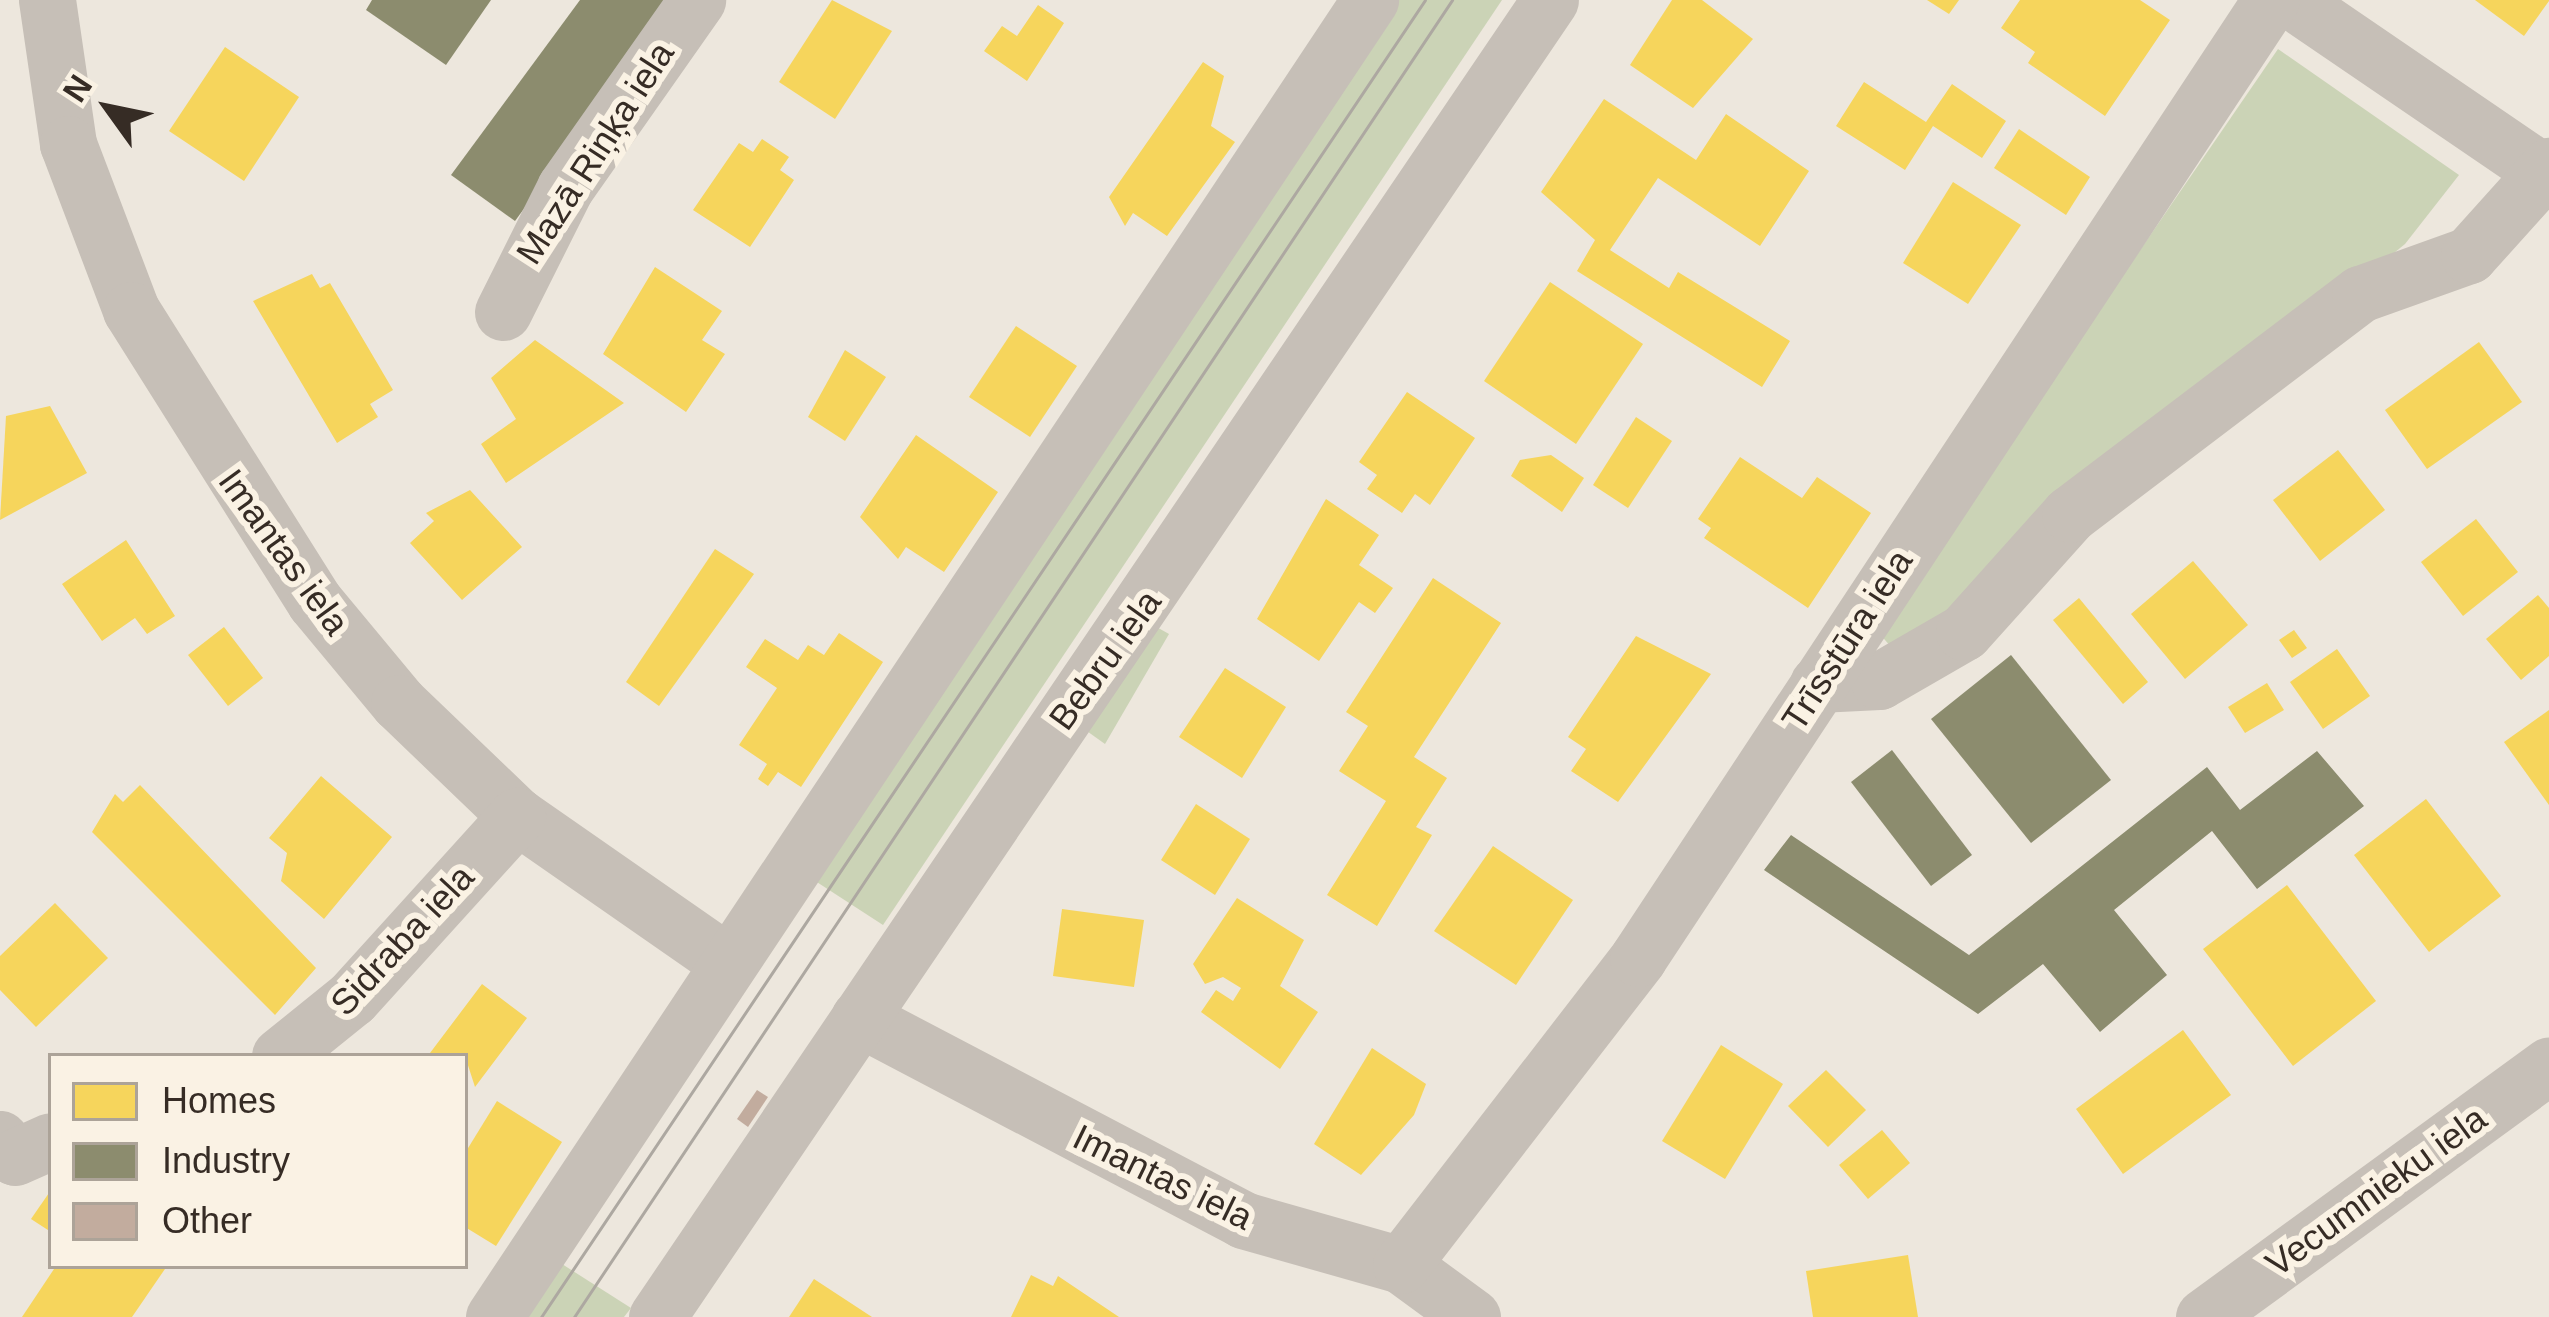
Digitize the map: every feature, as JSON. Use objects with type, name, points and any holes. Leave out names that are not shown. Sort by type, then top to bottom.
[{"type":"street","name":"Imantas iela","points":[[47,0],[68,145],[131,310],[197,425],[315,602],[398,703],[517,816],[728,962]]},
{"type":"street","name":"Mazā Riņķa iela","points":[[503,312],[519,262],[697,0]]},
{"type":"street","points":[[494,1317],[1370,0]]},
{"type":"street","name":"Bebru iela","points":[[657,1317],[1550,0]]},
{"type":"street","name":"Trīsstūra iela","points":[[1402,1265],[1638,958],[2271,0]]},
{"type":"street","points":[[1818,684],[1880,681],[1964,632],[2070,514],[2360,294],[2469,255],[2547,171],[2291,0]]},
{"type":"street","name":"Sidraba iela","points":[[284,1053],[352,998],[517,816]]},
{"type":"street","name":"Imantas iela","points":[[859,1018],[1244,1220],[1402,1265],[1472,1317]]},
{"type":"street","name":"Vecumnieku iela","points":[[2204,1317],[2549,1065]]},
{"type":"green space","points":[[1390,0],[1502,0],[883,925],[806,875]]},
{"type":"green space","points":[[2278,49],[2459,175],[2405,244],[1899,656],[1878,632]]},
{"type":"green space","points":[[1153,625],[1169,634],[1105,744],[1084,729]]},
{"type":"green space","points":[[551,1257],[631,1308],[624,1317],[511,1317]]},
{"type":"building: Homes","points":[[832,0],[892,31],[835,119],[779,82]]},
{"type":"building: Homes","points":[[1672,0],[1702,0],[1753,39],[1693,108],[1630,65]]},
{"type":"building: Homes","points":[[1927,0],[1959,0],[1949,14]]},
{"type":"building: Homes","points":[[2020,0],[2140,0],[2170,20],[2105,116],[2028,63],[2035,52],[2001,28]]},
{"type":"building: Homes","points":[[2475,0],[2549,0],[2549,1],[2524,36]]},
{"type":"building: Homes","points":[[1038,5],[1064,23],[1027,81],[984,51],[1002,26],[1017,36]]},
{"type":"building: Homes","points":[[225,47],[299,97],[244,181],[169,131]]},
{"type":"building: Homes","points":[[1203,62],[1224,76],[1211,126],[1235,142],[1167,236],[1133,213],[1125,226],[1109,197]]},
{"type":"building: Homes","points":[[1864,82],[1926,122],[1952,84],[2006,121],[1982,158],[1933,126],[1905,170],[1836,126]]},
{"type":"building: Homes","points":[[1604,99],[1696,160],[1726,114],[1809,171],[1760,246],[1658,178],[1610,250],[1669,288],[1678,272],[1790,341],[1762,387],[1577,271],[1595,240],[1541,192]]},
{"type":"building: Homes","points":[[2019,129],[2090,177],[2066,215],[1994,168]]},
{"type":"building: Homes","points":[[762,139],[789,157],[780,170],[794,180],[750,247],[693,210],[739,143],[753,152]]},
{"type":"building: Homes","points":[[1953,182],[2021,225],[1968,304],[1903,263]]},
{"type":"building: Homes","points":[[655,267],[722,311],[702,340],[725,354],[686,412],[603,354]]},
{"type":"building: Homes","points":[[312,274],[320,288],[330,283],[393,390],[370,404],[378,417],[337,443],[253,301]]},
{"type":"building: Homes","points":[[1550,282],[1643,344],[1576,444],[1484,381]]},
{"type":"building: Homes","points":[[1016,326],[1077,366],[1030,437],[969,397]]},
{"type":"building: Homes","points":[[535,340],[624,403],[506,483],[481,444],[516,419],[491,378]]},
{"type":"building: Homes","points":[[2479,342],[2522,402],[2427,469],[2385,410]]},
{"type":"building: Homes","points":[[845,350],[886,377],[845,441],[808,417]]},
{"type":"building: Homes","points":[[1407,392],[1475,438],[1430,505],[1415,494],[1402,513],[1367,489],[1377,475],[1359,462]]},
{"type":"building: Homes","points":[[50,406],[87,473],[0,520],[6,416]]},
{"type":"building: Homes","points":[[1636,417],[1672,441],[1628,508],[1593,485]]},
{"type":"building: Homes","points":[[916,435],[998,492],[944,572],[906,547],[898,559],[860,517]]},
{"type":"building: Homes","points":[[2338,450],[2385,510],[2320,561],[2273,500]]},
{"type":"building: Homes","points":[[1551,455],[1584,478],[1562,512],[1511,476],[1520,460]]},
{"type":"building: Homes","points":[[1740,457],[1802,498],[1817,477],[1871,513],[1808,608],[1704,538],[1711,528],[1698,519]]},
{"type":"building: Homes","points":[[470,490],[522,547],[462,600],[410,543],[434,521],[426,513]]},
{"type":"building: Homes","points":[[1326,499],[1379,535],[1359,565],[1393,588],[1375,613],[1359,602],[1319,661],[1257,619]]},
{"type":"building: Homes","points":[[2476,519],[2518,572],[2463,616],[2421,562]]},
{"type":"building: Homes","points":[[126,540],[175,616],[147,634],[135,618],[102,641],[62,584]]},
{"type":"building: Homes","points":[[715,549],[754,574],[659,706],[626,682]]},
{"type":"building: Homes","points":[[2193,561],[2248,625],[2185,679],[2131,614]]},
{"type":"building: Homes","points":[[1433,578],[1501,623],[1414,757],[1447,778],[1416,827],[1432,835],[1377,926],[1327,895],[1386,801],[1339,771],[1368,726],[1346,712]]},
{"type":"building: Homes","points":[[2538,595],[2549,608],[2549,656],[2521,680],[2486,639]]},
{"type":"building: Homes","points":[[2079,598],[2148,682],[2123,704],[2053,620]]},
{"type":"building: Homes","points":[[224,627],[263,678],[228,706],[188,655]]},
{"type":"building: Homes","points":[[2294,630],[2307,648],[2292,658],[2279,640]]},
{"type":"building: Homes","points":[[839,633],[883,662],[801,787],[778,772],[768,786],[758,779],[767,764],[739,745],[777,688],[746,667],[765,639],[798,660],[808,645],[824,655]]},
{"type":"building: Homes","points":[[1636,636],[1711,674],[1618,802],[1571,771],[1586,749],[1568,737]]},
{"type":"building: Homes","points":[[2337,649],[2370,696],[2323,729],[2290,682]]},
{"type":"building: Homes","points":[[1225,668],[1286,707],[1242,778],[1179,737]]},
{"type":"building: Homes","points":[[2267,683],[2284,710],[2245,733],[2228,707]]},
{"type":"building: Homes","points":[[2549,710],[2549,805],[2504,742]]},
{"type":"building: Homes","points":[[321,776],[392,837],[324,919],[281,881],[287,853],[269,838]]},
{"type":"building: Homes","points":[[140,785],[316,968],[275,1015],[92,832],[115,794],[123,802]]},
{"type":"building: Homes","points":[[2426,799],[2501,896],[2429,952],[2354,855]]},
{"type":"building: Homes","points":[[1196,804],[1250,839],[1215,895],[1161,860]]},
{"type":"building: Homes","points":[[1493,846],[1573,900],[1516,985],[1434,931]]},
{"type":"building: Homes","points":[[2287,885],[2376,1001],[2293,1066],[2203,949]]},
{"type":"building: Homes","points":[[1237,898],[1304,940],[1280,986],[1318,1012],[1280,1069],[1201,1012],[1216,990],[1233,1001],[1241,988],[1223,977],[1205,984],[1193,964]]},
{"type":"building: Homes","points":[[55,903],[108,958],[36,1027],[0,990],[0,956]]},
{"type":"building: Homes","points":[[1062,909],[1144,920],[1134,987],[1053,976]]},
{"type":"building: Homes","points":[[482,984],[527,1018],[475,1087],[468,1053],[430,1053]]},
{"type":"building: Homes","points":[[2183,1030],[2231,1095],[2123,1174],[2076,1109]]},
{"type":"building: Homes","points":[[1721,1045],[1783,1084],[1725,1179],[1662,1141]]},
{"type":"building: Homes","points":[[1372,1048],[1426,1084],[1414,1115],[1361,1175],[1314,1144]]},
{"type":"building: Homes","points":[[1826,1070],[1866,1110],[1828,1147],[1788,1106]]},
{"type":"building: Homes","points":[[497,1101],[562,1142],[496,1246],[468,1229],[468,1148]]},
{"type":"building: Homes","points":[[1882,1130],[1910,1163],[1868,1199],[1839,1165]]},
{"type":"building: Homes","points":[[48,1194],[48,1230],[31,1219]]},
{"type":"building: Homes","points":[[1908,1255],[1918,1317],[1813,1317],[1806,1271]]},
{"type":"building: Homes","points":[[54,1269],[165,1269],[132,1317],[22,1317]]},
{"type":"building: Homes","points":[[1031,1275],[1053,1286],[1058,1276],[1119,1317],[1011,1317]]},
{"type":"building: Homes","points":[[814,1279],[872,1317],[789,1317]]},
{"type":"building: Industry","points":[[372,0],[491,0],[446,65],[366,10]]},
{"type":"building: Industry","points":[[580,0],[677,0],[515,221],[451,175]]},
{"type":"building: Industry","points":[[2011,655],[2111,780],[2031,843],[1931,719]]},
{"type":"building: Industry","points":[[1892,750],[1972,855],[1931,886],[1851,782]]},
{"type":"building: Industry","points":[[2317,751],[2364,806],[2257,889],[2212,831],[2114,910],[2167,975],[2100,1032],[2043,964],[1978,1014],[1764,870],[1791,835],[1969,955],[2207,767],[2240,810]]},
{"type":"building: Other","points":[[757,1090],[768,1097],[748,1127],[737,1119]]},
{"type":"tram line","points":[[541,1317],[1425,0]]},
{"type":"tram line","points":[[574,1317],[1452,0]]}]
